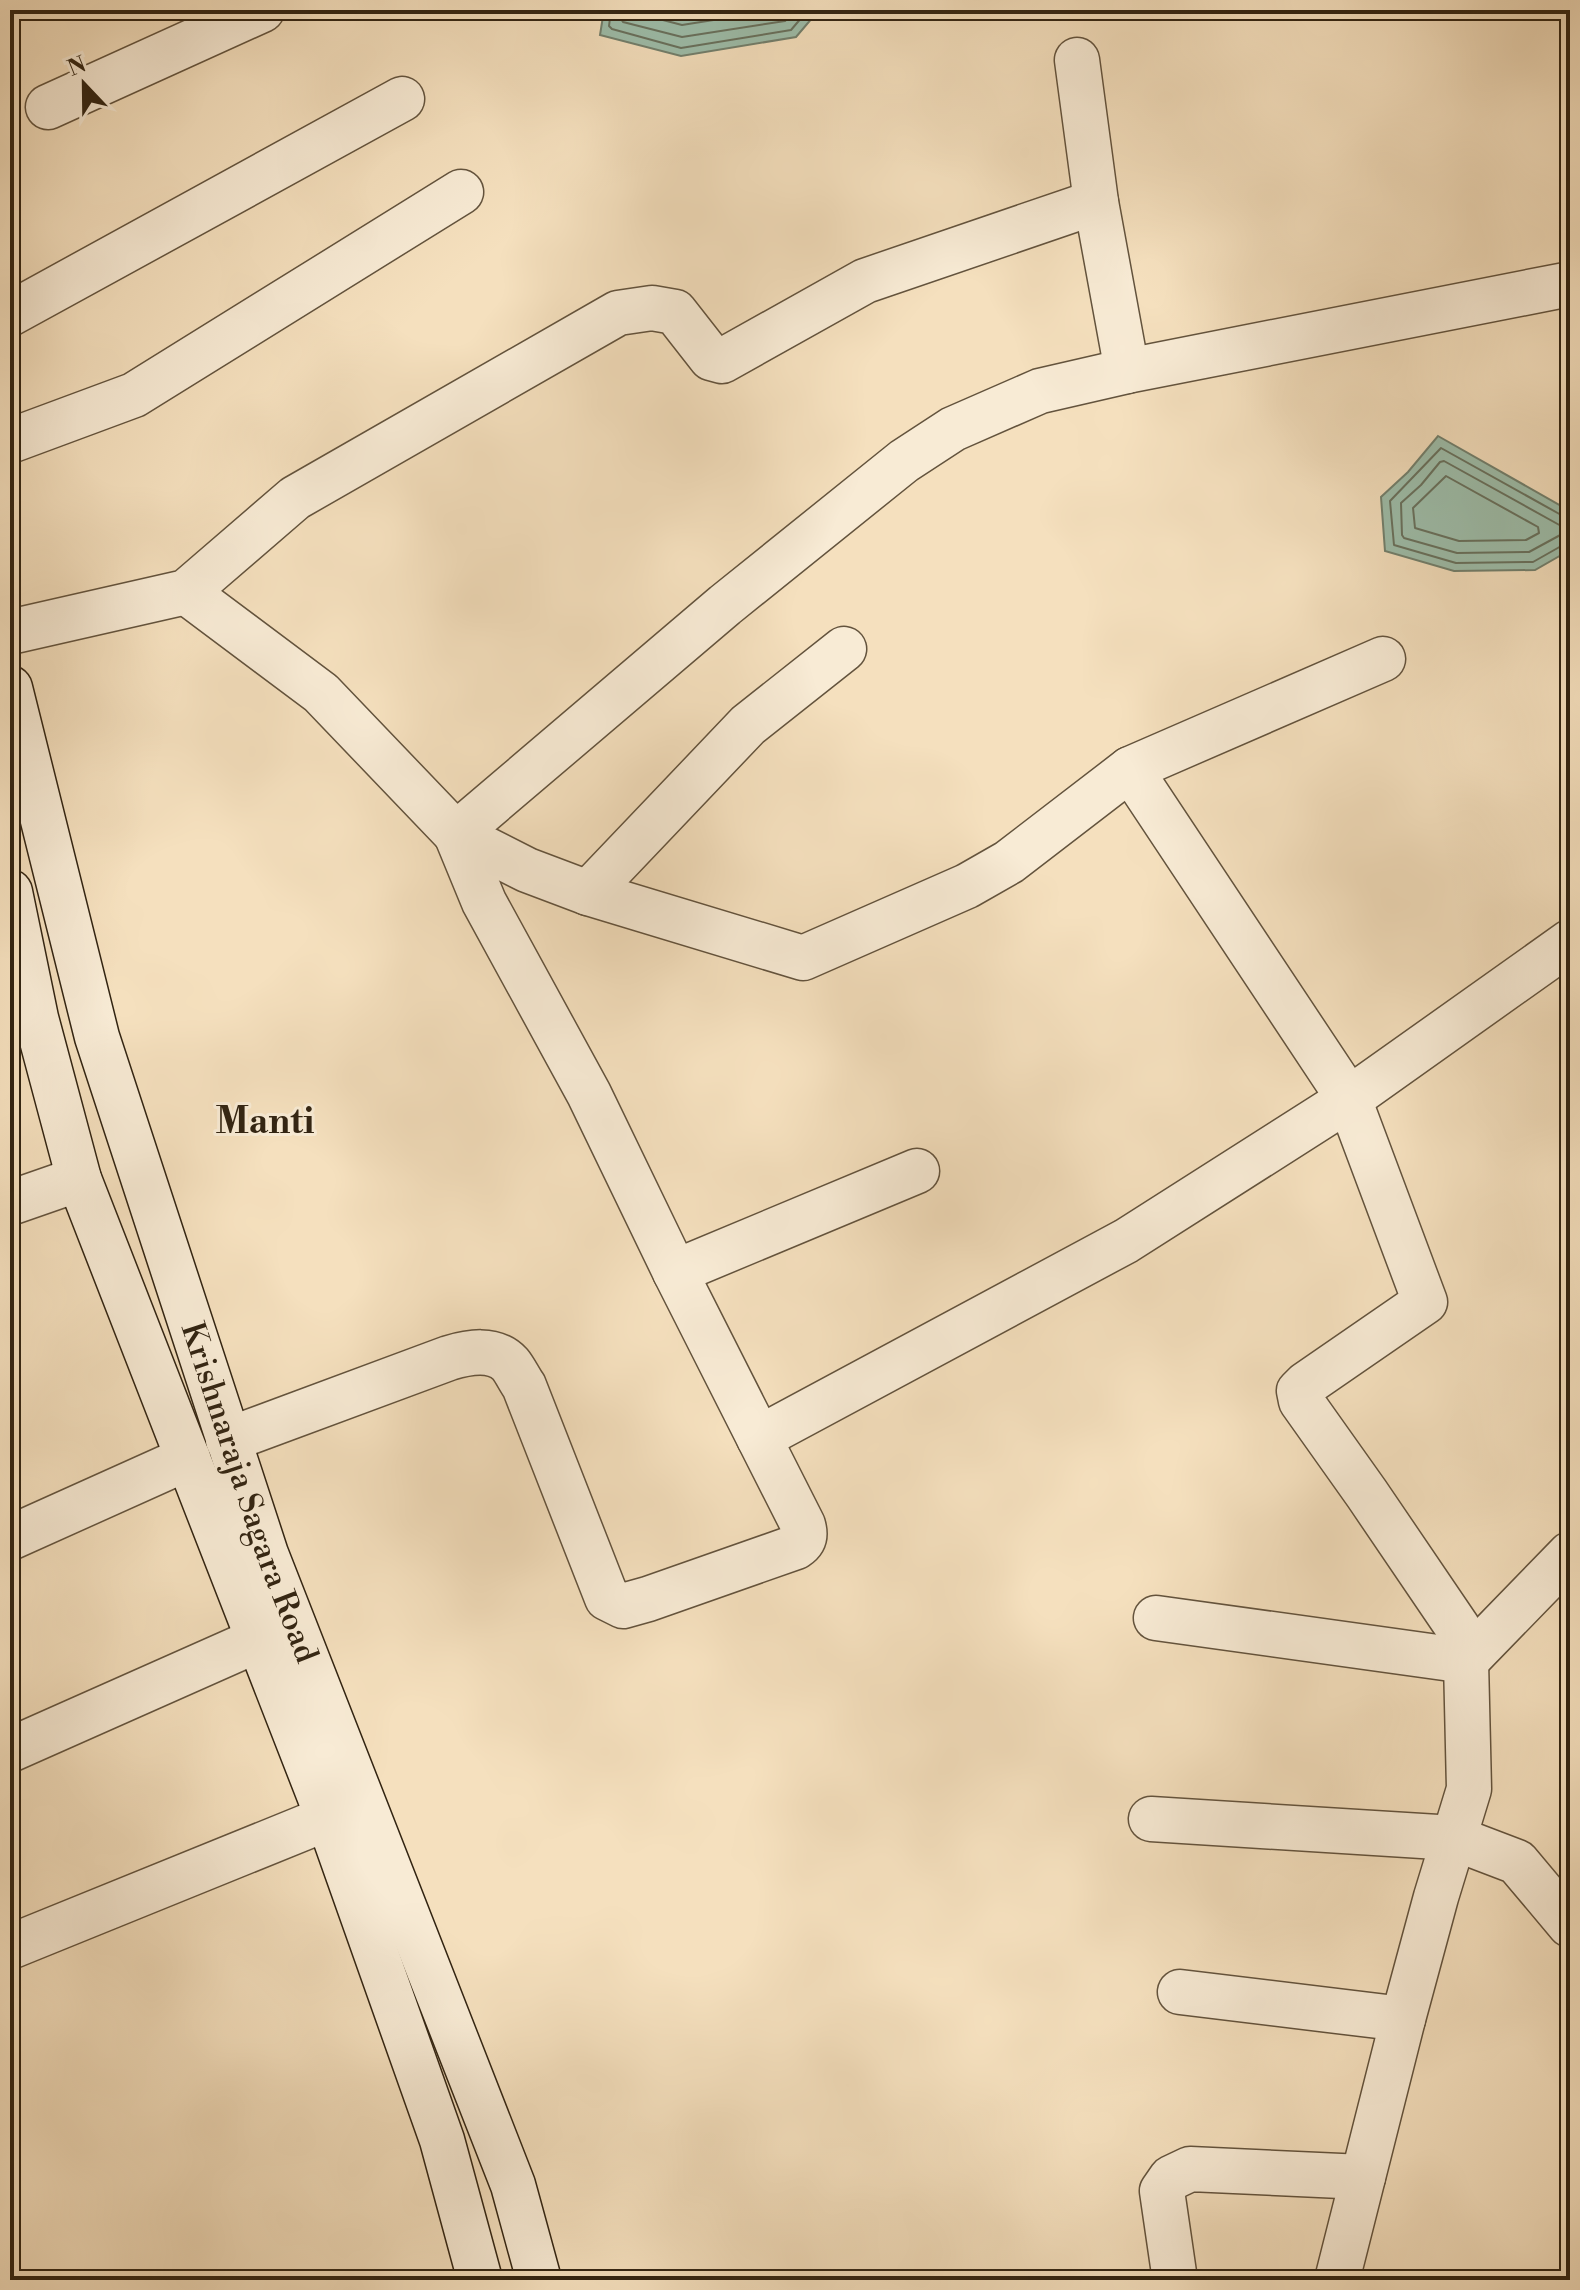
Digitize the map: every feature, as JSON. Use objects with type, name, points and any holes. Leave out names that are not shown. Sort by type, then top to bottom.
[{"type":"street","points":[[48,107],[262,10]]},
{"type":"street","points":[[1077,60],[1096,202],[1127,371]]},
{"type":"street","points":[[10,314],[402,99]]},
{"type":"street","points":[[10,441],[134,395],[461,192]]},
{"type":"street","points":[[10,632],[186,592],[295,498],[618,313],[652,308],[675,312],[711,358],[722,361],[865,281],[1096,202]]},
{"type":"street","points":[[456,834],[725,605],[904,461],[953,429],[1040,391],[1570,284]]},
{"type":"street","points":[[186,592],[321,693],[456,834],[527,870],[588,893],[803,958],[967,886],[1009,862],[1130,769],[1383,659]]},
{"type":"street","points":[[588,893],[748,725],[844,649]]},
{"type":"street","name":"Krishnaraja Sagara Road","points":[[10,688],[97,1037],[228,1440],[266,1554],[513,2185],[539,2280]]},
{"type":"street","points":[[1130,769],[1349,1099],[1425,1302],[1299,1391],[1301,1401],[1458,1628],[1466,1661],[1469,1789],[1403,2019],[1337,2280]]},
{"type":"street","points":[[228,1440],[449,1358],[469,1352],[490,1352],[509,1363],[524,1386],[607,1598],[623,1606],[796,1547],[802,1543],[806,1533],[589,1094],[484,902],[456,834]]},
{"type":"street","name":"Krishnaraja Sagara Road","points":[[10,892],[36,1018],[79,1179],[328,1818],[442,2140],[480,2280]]},
{"type":"street","points":[[759,1438],[1126,1241],[1349,1099],[1570,942]]},
{"type":"street","points":[[675,1272],[917,1171]]},
{"type":"street","points":[[10,1203],[79,1179]]},
{"type":"street","points":[[10,1538],[188,1458]]},
{"type":"street","points":[[1466,1661],[1570,1554]]},
{"type":"street","points":[[1156,1618],[1466,1661]]},
{"type":"street","points":[[10,1750],[260,1639]]},
{"type":"street","points":[[10,1947],[328,1818]]},
{"type":"street","points":[[1151,1819],[1454,1838],[1517,1862],[1570,1925]]},
{"type":"street","points":[[1180,1992],[1403,2019]]},
{"type":"street","points":[[1175,2280],[1162,2191],[1171,2178],[1190,2169],[1363,2177]]},
{"type":"water","points":[[604,10],[819,10],[796,37],[681,56],[600,35]]},
{"type":"water","points":[[1438,436],[1570,511],[1570,550],[1535,570],[1454,571],[1385,551],[1381,497],[1408,472]]},
{"type":"district","name":"Manti","points":[[265,1122]]}]
